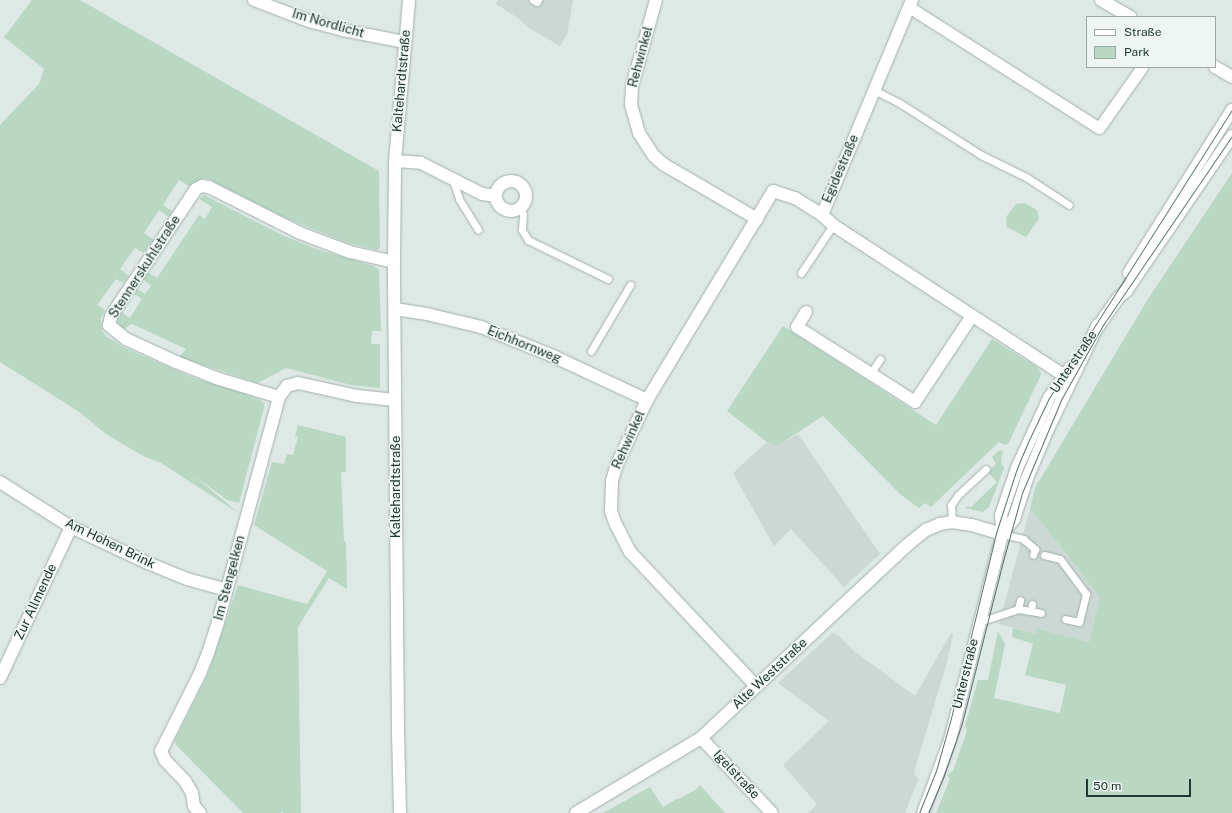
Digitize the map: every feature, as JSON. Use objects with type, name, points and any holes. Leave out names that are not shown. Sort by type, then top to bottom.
[{"type":"street","name":"Im Nordlicht","points":[[254,0],[309,21],[343,30],[404,42]]},
{"type":"street","name":"Kaltehardtstraße","points":[[400,813],[395,400],[395,161],[404,42],[409,0]]},
{"type":"street","name":"Rehwinkel","points":[[656,0],[632,86],[631,105],[639,133],[654,156],[663,164],[757,219]]},
{"type":"street","points":[[1101,0],[1128,16]]},
{"type":"street","points":[[911,3],[1099,128],[1141,68]]},
{"type":"street","name":"Egidestraße","points":[[911,3],[822,215],[833,225],[1068,378]]},
{"type":"street","points":[[1216,68],[1232,77]]},
{"type":"street","name":"Unterstraße","points":[[1118,298],[1120,287],[1232,110]]},
{"type":"street","name":"Unterstraße","points":[[923,813],[950,740],[1002,533],[1014,520],[1026,481],[1068,378],[1098,325],[1118,298],[1126,291],[1232,136]]},
{"type":"street","points":[[395,161],[421,163],[482,194],[496,196]]},
{"type":"street","points":[[507,181],[521,184],[526,193],[526,198],[521,207],[517,210],[507,210],[499,205],[496,191],[502,183],[507,181]]},
{"type":"street","name":"Stennerskuhlstraße","points":[[279,397],[212,376],[176,362],[126,340],[109,325],[111,316],[196,189],[202,186],[209,187],[300,233],[350,252],[394,262]]},
{"type":"street","name":"Rehwinkel","points":[[756,686],[630,552],[616,525],[611,511],[612,481],[617,464],[647,400],[773,191],[795,198],[822,215]]},
{"type":"street","name":"Eichhornweg","points":[[395,309],[431,315],[481,327],[553,356],[647,400]]},
{"type":"street","points":[[806,312],[797,326],[915,402],[972,316]]},
{"type":"street","points":[[279,397],[287,386],[298,383],[357,396],[395,400]]},
{"type":"street","name":"Im Stengelken","points":[[194,811],[192,793],[189,787],[165,760],[161,751],[200,673],[218,622],[279,397]]},
{"type":"street","name":"Am Hohen Brink","points":[[0,482],[71,527],[148,563],[187,578],[227,590]]},
{"type":"street","name":"Alte Weststraße","points":[[579,812],[701,738],[906,546],[926,530],[940,524],[952,522],[972,525],[1002,533]]},
{"type":"street","name":"Zur Allmende","points":[[0,678],[71,527]]},
{"type":"street","name":"Igelstraße","points":[[701,738],[772,813]]},
{"type":"lane","points":[[534,0],[537,2],[538,0]]},
{"type":"lane","points":[[874,90],[902,104],[981,155],[1026,177],[1070,205]]},
{"type":"lane","points":[[453,180],[459,199],[478,230]]},
{"type":"lane","points":[[521,207],[523,215],[522,230],[528,240],[608,279]]},
{"type":"lane","points":[[801,273],[833,225]]},
{"type":"lane","points":[[591,351],[630,286]]},
{"type":"lane","points":[[870,374],[880,359]]},
{"type":"lane","points":[[952,522],[951,506],[958,495],[986,469]]},
{"type":"lane","points":[[1002,533],[1023,539],[1034,552],[1044,556],[1060,559],[1086,594],[1080,622],[1065,619]]},
{"type":"lane","points":[[1018,609],[1020,600]]},
{"type":"lane","points":[[979,622],[1018,609],[1031,607],[1041,613]]},
{"type":"shaded area","points":[[498,0],[573,0],[567,35],[560,46],[529,28],[518,18],[496,4]]},
{"type":"shaded area","points":[[798,434],[880,554],[844,587],[791,529],[774,546],[733,473],[767,442],[777,446]]},
{"type":"shaded area","points":[[1030,508],[1100,597],[1089,642],[1037,630],[1036,634],[999,624]]},
{"type":"shaded area","points":[[832,633],[839,636],[854,651],[915,696],[951,633],[953,635],[946,666],[916,765],[914,775],[919,778],[905,813],[808,813],[817,804],[783,765],[829,721],[778,683]]},
{"type":"green space","points":[[32,0],[80,0],[379,171],[380,248],[377,250],[348,243],[283,217],[206,178],[203,178],[194,185],[189,186],[179,180],[163,205],[172,211],[169,217],[159,210],[144,233],[154,240],[144,253],[135,248],[120,269],[129,276],[123,283],[116,279],[97,305],[105,310],[101,318],[102,331],[107,337],[127,349],[194,378],[240,392],[260,400],[265,404],[239,503],[227,500],[193,475],[240,514],[161,463],[143,456],[106,434],[78,411],[0,362],[0,125],[39,84],[44,69],[4,37]]},
{"type":"green space","points":[[1232,173],[1232,813],[936,813],[950,779],[947,775],[953,771],[967,731],[965,726],[978,680],[988,680],[998,631],[1005,644],[994,698],[1060,713],[1066,685],[1025,675],[1033,644],[1012,637],[1013,628],[1036,634],[1037,629],[1089,642],[1100,597],[1030,508],[1035,488],[1148,299]]},
{"type":"green space","points":[[204,195],[284,236],[319,250],[374,266],[379,270],[381,331],[372,331],[371,344],[380,344],[380,388],[351,385],[286,368],[258,383],[179,357],[186,349],[132,324],[122,330],[117,320],[119,314],[121,312],[130,318],[142,299],[133,293],[136,288],[145,294],[151,286],[143,279],[147,272],[157,278],[199,215],[205,219],[212,207],[199,199]]},
{"type":"green space","points":[[1025,203],[1037,210],[1039,219],[1026,237],[1007,227],[1006,217],[1016,204]]},
{"type":"green space","points":[[783,326],[936,425],[992,339],[1037,367],[1041,373],[1008,444],[1005,445],[999,442],[931,507],[925,503],[919,508],[901,495],[823,416],[777,446],[767,442],[727,411]]},
{"type":"green space","points":[[298,425],[346,437],[346,472],[341,472],[344,541],[346,542],[347,589],[329,578],[298,627],[301,813],[284,813],[282,811],[280,813],[243,813],[176,745],[175,740],[208,674],[238,585],[307,604],[327,571],[254,525],[272,462],[284,464],[287,454],[293,455],[298,437],[295,436]]},
{"type":"green space","points":[[1003,450],[1001,462],[1004,468],[989,507],[983,512],[965,508],[968,506],[970,508],[997,482],[988,472],[996,464],[992,457],[998,451]]},
{"type":"green space","points":[[700,785],[725,813],[603,813],[650,787],[663,807],[697,789]]},
{"type":"tram line","points":[[919,813],[936,771],[951,718],[996,533],[1017,468],[1028,442],[1049,398],[1232,110]]},
{"type":"tram line","points":[[928,813],[943,778],[962,723],[1003,561],[1022,493],[1062,398],[1103,325],[1232,136]]}]
